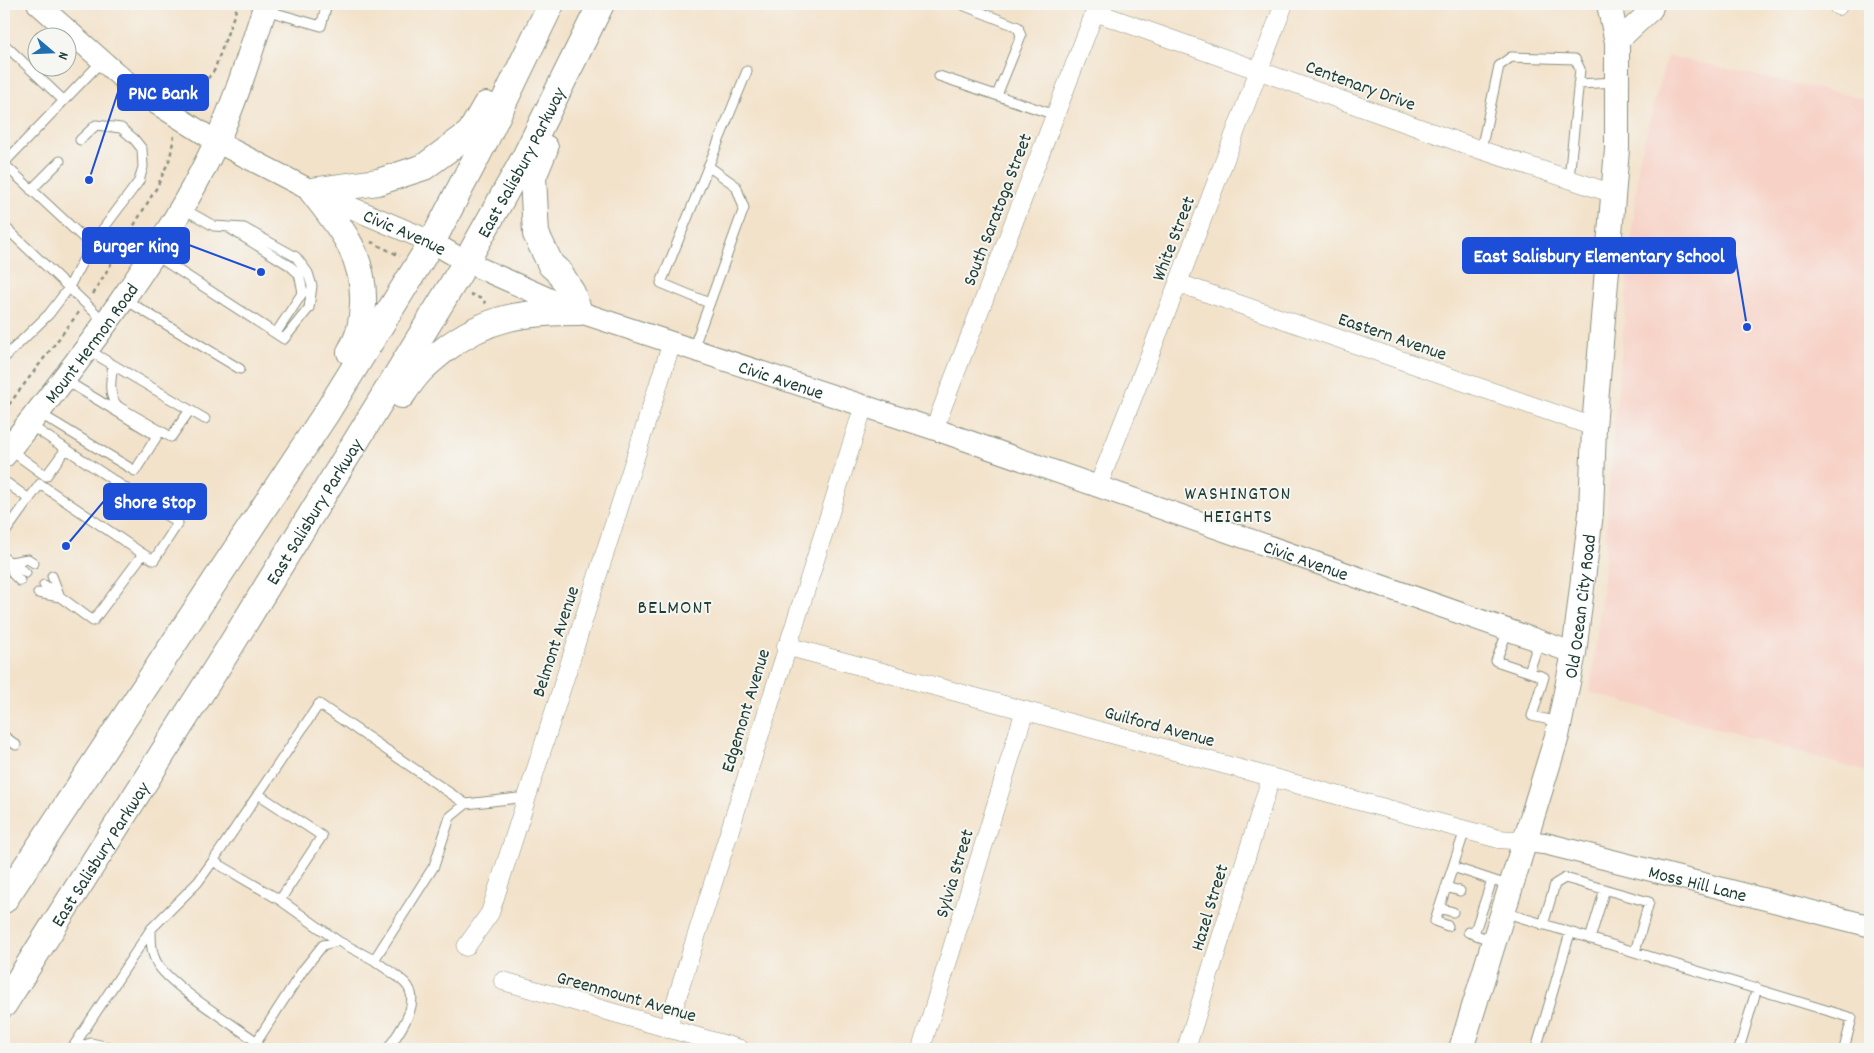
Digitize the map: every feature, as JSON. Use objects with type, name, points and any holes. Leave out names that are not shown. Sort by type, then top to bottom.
[{"type":"main road","points":[[248,533],[277,465],[359,337],[363,296],[360,266],[343,232],[312,191],[396,178],[424,167],[456,145],[470,133],[492,95],[536,4]]},
{"type":"main road","points":[[4,900],[327,412],[432,242],[486,139],[551,4]]},
{"type":"main road","name":"Old Ocean City Road","points":[[1461,1049],[1478,936],[1489,904],[1524,841],[1560,722],[1574,653],[1591,513],[1594,427],[1617,149],[1617,42],[1609,4]]},
{"type":"main road","name":"Mount Hermon Road","points":[[6,452],[105,322],[182,208],[217,142],[246,65],[265,7]]},
{"type":"main road","points":[[256,604],[341,492],[417,372],[462,337],[488,323],[520,315],[579,312],[572,294],[560,273],[551,264],[536,234],[533,177],[581,74],[596,13]]},
{"type":"main road","name":"East Salisbury Parkway","points":[[4,1004],[256,604],[466,262],[525,157],[596,13]]},
{"type":"street","name":"Civic Avenue","points":[[38,4],[136,89],[217,142],[312,191],[432,242],[466,262],[579,312],[864,405],[1574,653]]},
{"type":"street","name":"White Street","points":[[1098,486],[1178,283],[1284,4]]},
{"type":"street","points":[[1617,42],[1652,9],[1654,4]]},
{"type":"street","name":"Centenary Drive","points":[[1096,8],[1259,70],[1481,150],[1614,194]]},
{"type":"street","name":"South Saratoga Street","points":[[934,429],[1096,8]]},
{"type":"street","name":"Eastern Avenue","points":[[1178,283],[1594,427]]},
{"type":"street","name":"Belmont Avenue","points":[[466,947],[490,913],[672,342]]},
{"type":"street","name":"Edgemont Avenue","points":[[666,1029],[864,405]]},
{"type":"street","name":"Guilford Avenue","points":[[786,646],[1499,839],[1524,841]]},
{"type":"street","name":"Sylvia Street","points":[[921,1049],[1025,710]]},
{"type":"street","name":"Hazel Street","points":[[1186,1049],[1271,778]]},
{"type":"street","name":"Moss Hill Lane","points":[[1524,841],[1547,844],[1870,926]]},
{"type":"street","name":"Greenmount Avenue","points":[[502,981],[740,1049]]},
{"type":"lane","points":[[265,7],[321,26],[327,4]]},
{"type":"lane","points":[[965,6],[1018,27],[1021,30],[1021,36],[997,95]]},
{"type":"lane","points":[[4,44],[63,100]]},
{"type":"lane","points":[[1481,150],[1500,66],[1511,57],[1575,59],[1580,69],[1569,179]]},
{"type":"lane","points":[[91,245],[4,163],[102,61]]},
{"type":"lane","points":[[709,303],[662,283],[747,71]]},
{"type":"lane","points":[[939,76],[1055,115]]},
{"type":"lane","points":[[1578,84],[1617,82]]},
{"type":"lane","points":[[4,358],[49,314],[68,289],[91,245],[139,181],[143,167],[142,149],[128,132],[108,126],[96,125],[80,140]]},
{"type":"lane","points":[[31,190],[60,161]]},
{"type":"lane","points":[[692,349],[744,208],[736,186],[708,166]]},
{"type":"lane","points":[[152,253],[284,339],[309,308],[312,286],[308,273],[296,257],[244,228],[214,226],[182,208]]},
{"type":"lane","points":[[4,226],[68,289],[105,322]]},
{"type":"lane","points":[[122,298],[240,369]]},
{"type":"lane","points":[[85,348],[205,419]]},
{"type":"lane","points":[[113,364],[112,396],[114,403],[119,407],[171,437],[190,410]]},
{"type":"lane","points":[[32,418],[135,471],[156,436],[62,379]]},
{"type":"lane","points":[[6,452],[143,554],[154,560],[178,523],[66,449],[32,418]]},
{"type":"lane","points":[[4,534],[66,449]]},
{"type":"lane","points":[[4,481],[29,499]]},
{"type":"lane","points":[[44,585],[93,621],[143,554]]},
{"type":"lane","points":[[23,577],[13,574],[7,560],[28,559],[34,563]]},
{"type":"lane","points":[[52,576],[60,596]]},
{"type":"lane","points":[[38,593],[60,596]]},
{"type":"lane","points":[[1508,630],[1496,661],[1544,677],[1532,716],[1560,722]]},
{"type":"lane","points":[[1529,672],[1539,641]]},
{"type":"lane","points":[[73,1048],[151,929],[198,882],[214,861],[319,704],[466,804]]},
{"type":"lane","points":[[4,736],[16,746]]},
{"type":"lane","points":[[258,794],[322,836],[280,900]]},
{"type":"lane","points":[[374,960],[434,866],[450,817],[466,804],[527,797]]},
{"type":"lane","points":[[1448,926],[1435,921],[1465,830]]},
{"type":"lane","points":[[214,861],[280,900],[338,941],[374,960],[407,984],[412,1001],[410,1012],[388,1049]]},
{"type":"lane","points":[[1453,867],[1501,883]]},
{"type":"lane","points":[[1543,925],[1555,884],[1564,878],[1605,889],[1648,902],[1635,952]]},
{"type":"lane","points":[[1446,887],[1460,892]]},
{"type":"lane","points":[[1590,939],[1605,889]]},
{"type":"lane","points":[[1478,936],[1475,920],[1489,904],[1543,925],[1852,1018],[1844,1049]]},
{"type":"lane","points":[[1439,908],[1453,912]]},
{"type":"lane","points":[[151,929],[151,946],[157,963],[170,979],[254,1046],[304,970],[324,945],[338,941]]},
{"type":"lane","points":[[1536,1049],[1570,933]]},
{"type":"lane","points":[[1739,1049],[1757,988]]},
{"type":"lane","points":[[73,1048],[91,1043],[118,1049]]},
{"type":"path","points":[[4,411],[86,304],[157,187],[170,158],[172,140],[189,98],[206,83],[214,71],[238,4]]},
{"type":"path","points":[[367,240],[401,257]]},
{"type":"path","points":[[470,294],[484,300],[486,307]]},
{"type":"shaded area","points":[[1667,56],[1870,100],[1870,773],[1590,692],[1605,566],[1608,494],[1639,160]]},
{"type":"place","name":"PNC Bank","points":[[89,180]]},
{"type":"place","name":"Burger King","points":[[261,272]]},
{"type":"place","name":"East Salisbury Elementary School","points":[[1747,327]]},
{"type":"place","name":"Shore Stop","points":[[66,546]]},
{"type":"district","name":"WASHINGTON HEIGHTS","points":[[1238,504]]},
{"type":"district","name":"BELMONT","points":[[675,606]]}]
